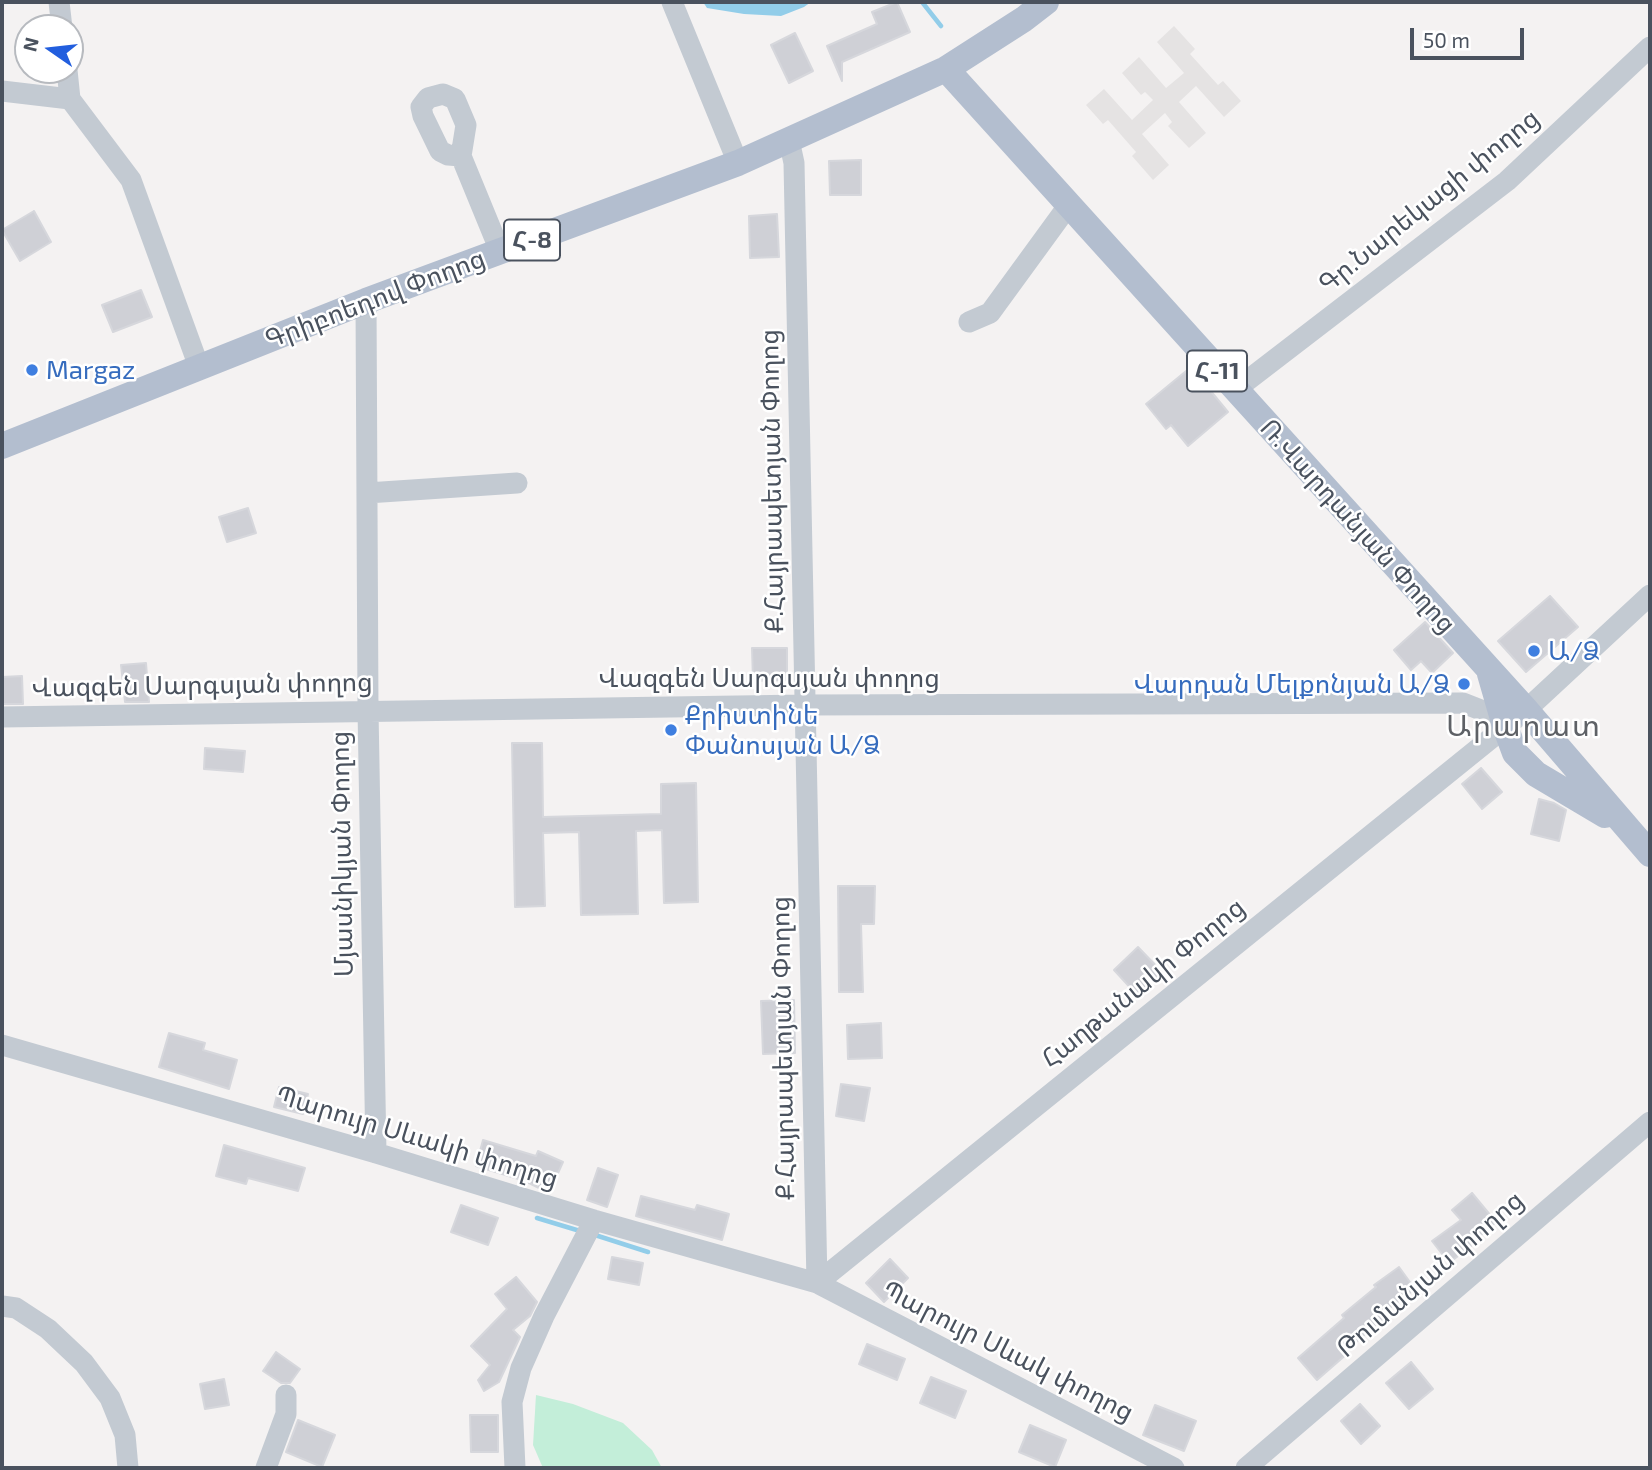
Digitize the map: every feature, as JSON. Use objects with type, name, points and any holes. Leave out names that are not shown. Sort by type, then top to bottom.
[{"type":"main road","name":"Գրիբոեդով Փողոց","points":[[2,446],[366,301],[738,163],[946,69],[1046,2]]},
{"type":"main road","name":"Ռ.Վարդանյան Փողոց","points":[[946,69],[1489,671]]},
{"type":"main road","name":"Հ-11","points":[[1489,671],[1650,853]]},
{"type":"main road","name":"Հ-11","points":[[1489,671],[1516,753],[1536,774],[1584,800],[1633,834]]},
{"type":"street","points":[[672,2],[738,163]]},
{"type":"street","name":"Գր.Նարեկացի փողոց","points":[[1235,390],[1507,181],[1650,47]]},
{"type":"street","points":[[68,84],[70,99],[131,180],[199,366]]},
{"type":"street","points":[[2,91],[70,99]]},
{"type":"street","name":"Ք.Հայրապետյան Փողոց","points":[[789,140],[794,163],[817,1283]]},
{"type":"street","points":[[461,156],[500,251]]},
{"type":"street","points":[[969,322],[990,313],[1068,205]]},
{"type":"street","name":"Մյասնիկյան Փողոց","points":[[366,301],[368,710],[376,1153]]},
{"type":"street","points":[[367,493],[517,483]]},
{"type":"street","points":[[1505,726],[1526,710],[1650,595]]},
{"type":"street","name":"Վազգեն Սարգսյան փողոց","points":[[2,717],[804,705],[1463,703],[1486,712],[1505,726]]},
{"type":"street","name":"Հաղթանակի Փողոց","points":[[817,1283],[1505,726]]},
{"type":"street","name":"Պարույր Սևակի փողոց","points":[[2,1045],[817,1283]]},
{"type":"street","name":"Թումանյան փողոց","points":[[1246,1468],[1650,1122]]},
{"type":"street","points":[[515,1468],[512,1402],[520,1368],[594,1220]]},
{"type":"street","name":"Պարույր Սևակ փողոց","points":[[817,1283],[1174,1468]]},
{"type":"street","points":[[2,1306],[16,1308],[48,1329],[85,1363],[110,1398],[115,1410],[125,1435],[128,1468]]},
{"type":"street","points":[[266,1468],[286,1414],[286,1395]]},
{"type":"shaded area","points":[[1174,26],[1195,49],[1190,54],[1218,85],[1223,81],[1241,101],[1224,117],[1196,86],[1179,102],[1206,133],[1189,148],[1168,126],[1172,122],[1165,113],[1142,134],[1169,165],[1153,180],[1132,156],[1136,152],[1108,120],[1103,124],[1086,105],[1104,89],[1132,120],[1153,100],[1145,92],[1141,95],[1122,73],[1139,57],[1166,88],[1184,73],[1157,42]]},
{"type":"green space","points":[[536,1395],[573,1404],[623,1423],[652,1450],[662,1468],[543,1468],[533,1445]]},
{"type":"water","points":[[703,2],[811,2],[781,16],[707,8]]},
{"type":"building","points":[[897,2],[910,32],[842,62],[842,81],[827,46],[877,24],[872,12]]},
{"type":"building","points":[[795,33],[813,71],[789,83],[771,45]]},
{"type":"building","points":[[861,160],[861,195],[830,195],[829,161]]},
{"type":"building","points":[[34,211],[51,242],[20,261],[2,230]]},
{"type":"building","points":[[777,214],[779,257],[750,258],[749,216]]},
{"type":"building","points":[[141,290],[152,317],[113,332],[102,305]]},
{"type":"building","points":[[1191,367],[1228,412],[1188,446],[1171,425],[1166,429],[1146,404]]},
{"type":"building","points":[[248,508],[256,533],[227,542],[219,517]]},
{"type":"building","points":[[1550,596],[1578,627],[1526,672],[1498,641]]},
{"type":"building","points":[[1425,622],[1453,653],[1432,673],[1421,661],[1411,670],[1394,650]]},
{"type":"building","points":[[752,648],[787,648],[787,680],[753,681]]},
{"type":"building","points":[[146,663],[149,702],[125,702],[121,665]]},
{"type":"building","points":[[22,676],[23,704],[2,704],[2,677]]},
{"type":"building","points":[[512,743],[542,743],[543,817],[661,814],[661,784],[696,783],[698,902],[664,903],[662,830],[636,831],[638,914],[581,915],[579,832],[543,833],[545,906],[515,907]]},
{"type":"building","points":[[205,748],[245,751],[243,772],[204,769]]},
{"type":"building","points":[[1481,768],[1502,792],[1482,809],[1462,784]]},
{"type":"building","points":[[1539,799],[1566,810],[1559,841],[1531,834]]},
{"type":"building","points":[[838,886],[875,886],[874,924],[861,924],[863,992],[839,992]]},
{"type":"building","points":[[1138,947],[1162,972],[1137,995],[1114,970]]},
{"type":"building","points":[[794,1000],[795,1053],[763,1054],[761,1001]]},
{"type":"building","points":[[881,1023],[882,1058],[848,1059],[847,1025]]},
{"type":"building","points":[[169,1033],[205,1043],[203,1050],[237,1060],[229,1089],[159,1067]]},
{"type":"building","points":[[841,1084],[870,1088],[864,1121],[836,1116]]},
{"type":"building","points":[[279,1087],[308,1094],[303,1114],[274,1107]]},
{"type":"building","points":[[483,1140],[536,1156],[538,1151],[563,1162],[549,1193],[525,1181],[476,1166]]},
{"type":"building","points":[[224,1145],[305,1168],[298,1191],[248,1178],[246,1184],[216,1176]]},
{"type":"building","points":[[598,1168],[618,1175],[607,1207],[587,1200]]},
{"type":"building","points":[[1472,1193],[1496,1222],[1449,1263],[1432,1241],[1461,1220],[1452,1210]]},
{"type":"building","points":[[641,1196],[695,1210],[697,1205],[729,1214],[722,1240],[636,1216]]},
{"type":"building","points":[[461,1205],[498,1218],[488,1245],[451,1232]]},
{"type":"building","points":[[612,1257],[643,1263],[639,1285],[608,1279]]},
{"type":"building","points":[[890,1259],[908,1278],[884,1302],[866,1283]]},
{"type":"building","points":[[1399,1267],[1415,1289],[1383,1313],[1386,1316],[1317,1380],[1298,1358],[1344,1318],[1342,1315],[1376,1287],[1374,1285]]},
{"type":"building","points":[[516,1277],[537,1302],[530,1316],[513,1330],[520,1337],[499,1382],[484,1391],[478,1380],[490,1365],[471,1346],[507,1309],[495,1294]]},
{"type":"building","points":[[867,1344],[905,1359],[897,1380],[859,1364]]},
{"type":"building","points":[[276,1352],[300,1369],[290,1383],[281,1383],[263,1371]]},
{"type":"building","points":[[1411,1362],[1433,1389],[1409,1409],[1386,1383]]},
{"type":"building","points":[[931,1377],[966,1391],[955,1418],[920,1403]]},
{"type":"building","points":[[224,1379],[229,1405],[205,1409],[200,1384]]},
{"type":"building","points":[[1360,1404],[1380,1426],[1361,1444],[1341,1421]]},
{"type":"building","points":[[1155,1405],[1196,1421],[1184,1451],[1143,1435]]},
{"type":"building","points":[[470,1415],[498,1415],[498,1452],[471,1452]]},
{"type":"building","points":[[298,1420],[335,1435],[322,1467],[286,1452]]},
{"type":"building","points":[[1030,1425],[1066,1440],[1055,1467],[1019,1452]]},
{"type":"waterway","points":[[922,2],[941,26]]},
{"type":"waterway","points":[[537,1218],[580,1231]]},
{"type":"waterway","points":[[595,1235],[648,1252]]},
{"type":"place","name":"Margaz","points":[[32,370]]},
{"type":"place","name":"Ա/Ձ","points":[[1534,651]]},
{"type":"place","name":"Վարդան Մելքոնյան Ա/Ձ","points":[[1464,684]]},
{"type":"place","name":"Քրիստինե Փանոսյան Ա/Ձ","points":[[671,730]]},
{"type":"district","name":"Արարատ","points":[[1524,726]]}]
